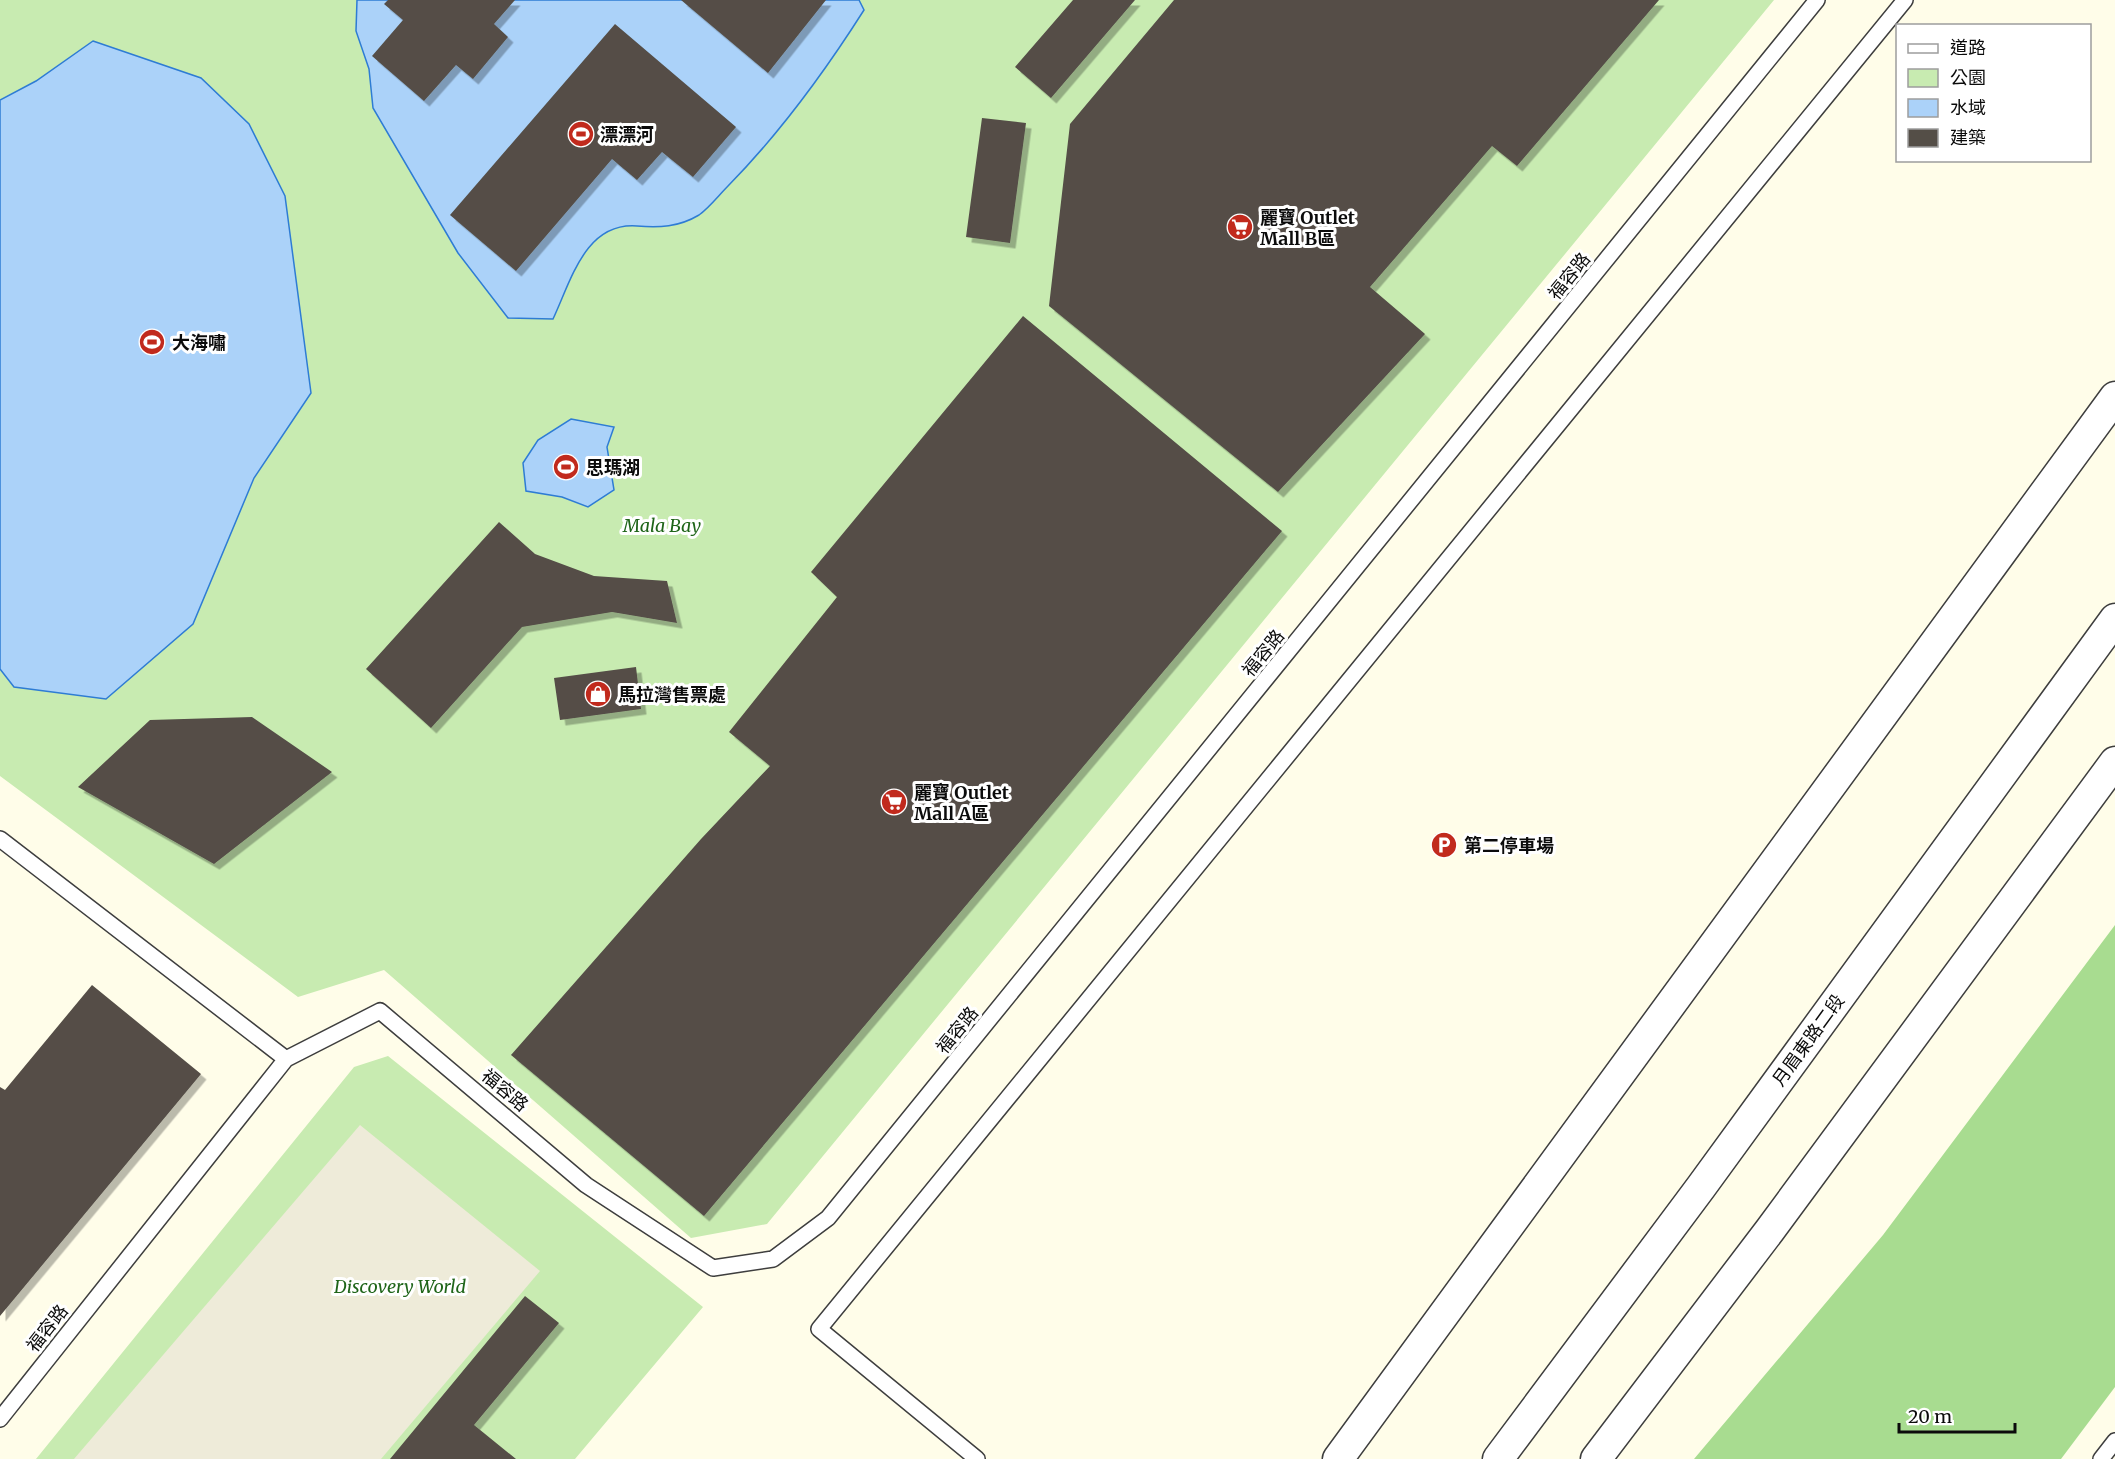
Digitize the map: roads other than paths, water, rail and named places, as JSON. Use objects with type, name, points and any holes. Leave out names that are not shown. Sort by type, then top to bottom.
[{"type":"street","points":[[1338,1459],[2115,398]]},
{"type":"street","name":"月眉東路二段","points":[[1498,1459],[1701,1187],[2115,619]]},
{"type":"street","points":[[1596,1459],[1777,1220],[2115,762]]},
{"type":"lane","name":"福容路","points":[[0,1419],[286,1059],[380,1011],[586,1185],[713,1268],[773,1259],[828,1218],[1817,0]]},
{"type":"lane","points":[[977,1459],[819,1329],[1905,0]]},
{"type":"lane","points":[[0,839],[286,1059]]},
{"type":"lane","points":[[2101,1459],[2115,1441]]},
{"type":"water","name":"漂漂河","points":[[357,0],[859,0],[864,10],[833,57],[783,124],[710,205],[699,215],[676,224],[661,227],[619,227],[604,234],[582,257],[553,319],[508,318],[458,253],[373,108],[369,69],[356,31]]},
{"type":"water","name":"大海嘯","points":[[93,41],[201,78],[249,124],[285,196],[311,393],[254,478],[193,624],[106,699],[14,687],[0,669],[0,100],[36,81]]},
{"type":"water","name":"思瑪湖","points":[[571,419],[614,427],[607,447],[614,490],[588,507],[562,497],[526,491],[523,463],[538,440]]},
{"type":"place","name":"漂漂河","points":[[581,134]]},
{"type":"place","name":"麗寶 Outlet Mall B區","points":[[1240,227]]},
{"type":"place","name":"大海嘯","points":[[152,342]]},
{"type":"place","name":"思瑪湖","points":[[566,467]]},
{"type":"place","name":"馬拉灣售票處","points":[[598,694]]},
{"type":"place","name":"麗寶 Outlet Mall A區","points":[[894,802]]},
{"type":"place","name":"第二停車場","points":[[1444,845]]},
{"type":"park label","name":"Mala Bay","points":[[662,525]]},
{"type":"park label","name":"Discovery World","points":[[400,1286]]}]
